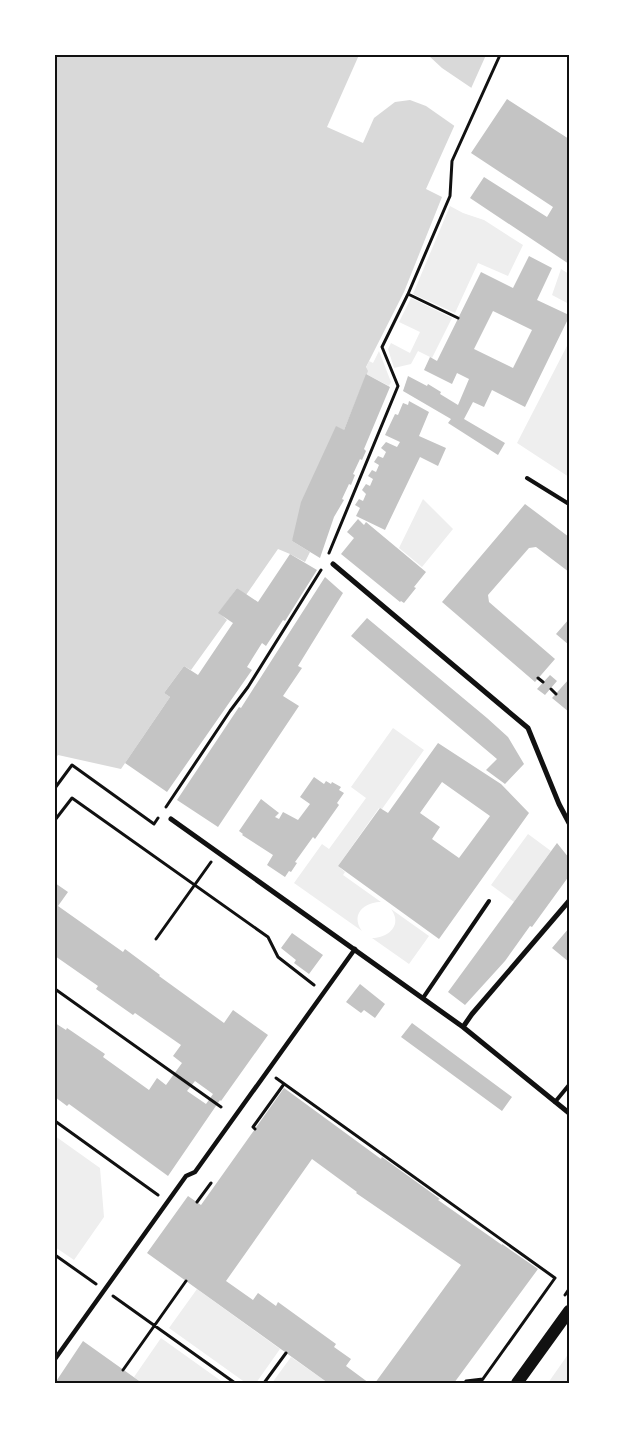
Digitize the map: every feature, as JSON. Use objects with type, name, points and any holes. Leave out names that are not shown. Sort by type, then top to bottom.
[{"type":"main road","points":[[517,1383],[569,1311]]},
{"type":"street","points":[[333,564],[528,728],[559,804],[569,823]]},
{"type":"street","points":[[171,818],[463,1027],[569,1113]]},
{"type":"street","points":[[463,1027],[569,902]]},
{"type":"street","points":[[55,1359],[186,1176],[195,1172],[355,949]]},
{"type":"lane","points":[[527,478],[569,504]]},
{"type":"lane","points":[[423,998],[489,901]]},
{"type":"lane","points":[[555,1102],[569,1085]]},
{"type":"path","points":[[328,554],[398,386],[382,347],[408,294],[450,196],[452,160],[500,55]]},
{"type":"path","points":[[408,294],[458,318]]},
{"type":"path","points":[[55,788],[72,765],[154,824],[230,710],[248,687],[320,574],[323,566]]},
{"type":"path","points":[[538,678],[543,682]]},
{"type":"path","points":[[550,689],[556,694]]},
{"type":"path","points":[[55,820],[72,798],[268,937],[278,957],[324,993]]},
{"type":"path","points":[[156,939],[208,868]]},
{"type":"path","points":[[55,989],[221,1107]]},
{"type":"path","points":[[256,1129],[253,1127],[282,1083],[555,1278],[480,1383]]},
{"type":"path","points":[[55,1122],[168,1202]]},
{"type":"path","points":[[197,1202],[211,1183]]},
{"type":"path","points":[[55,1255],[98,1285]]},
{"type":"path","points":[[123,1370],[186,1282]]},
{"type":"path","points":[[121,1301],[235,1383]]},
{"type":"path","points":[[264,1383],[286,1353]]},
{"type":"path","points":[[465,1383],[466,1381],[483,1379]]},
{"type":"shaded area","points":[[55,55],[486,55],[426,189],[442,197],[404,292],[366,367],[368,371],[344,430],[292,541],[310,552],[305,562],[278,549],[246,595],[237,588],[219,613],[227,620],[191,670],[184,666],[164,693],[170,697],[121,769],[58,755],[55,759]]},
{"type":"shaded area","points":[[450,206],[463,213],[484,220],[523,245],[508,276],[478,263],[455,313],[413,294]]},
{"type":"shaded area","points":[[561,269],[569,274],[569,304],[552,295]]},
{"type":"shaded area","points":[[411,298],[452,318],[432,358],[418,351],[411,364],[394,368],[388,349],[391,343],[410,353],[420,332],[399,322]]},
{"type":"shaded area","points":[[569,342],[569,477],[517,443]]},
{"type":"shaded area","points":[[379,351],[391,382],[389,386],[366,374],[369,361],[373,363]]},
{"type":"shaded area","points":[[423,499],[453,529],[422,567],[399,548]]},
{"type":"shaded area","points":[[393,728],[424,750],[382,809],[379,808],[338,866],[345,872],[343,875],[381,902],[369,904],[361,910],[358,920],[362,931],[294,883],[322,844],[329,849],[366,798],[351,787]]},
{"type":"shaded area","points":[[528,834],[551,851],[514,902],[491,885]]},
{"type":"shaded area","points":[[391,909],[429,936],[409,964],[372,938],[383,936],[392,930],[395,920]]},
{"type":"shaded area","points":[[55,1136],[100,1168],[104,1217],[74,1260],[55,1247]]},
{"type":"shaded area","points":[[197,1289],[280,1349],[256,1383],[246,1383],[169,1328]]},
{"type":"shaded area","points":[[161,1338],[224,1383],[142,1383],[134,1377]]},
{"type":"shaded area","points":[[569,1353],[569,1383],[548,1383]]},
{"type":"shaded area","points":[[291,1357],[328,1383],[272,1383]]},
{"type":"pier","points":[[359,55],[428,55],[442,68],[473,89],[456,127],[426,106],[410,100],[395,102],[374,118],[363,143],[327,127]]},
{"type":"building","points":[[507,99],[569,139],[569,264],[470,198],[484,177],[547,217],[553,207],[471,153]]},
{"type":"building","points":[[529,256],[552,268],[537,300],[569,315],[569,317],[525,407],[492,390],[484,407],[473,402],[464,419],[505,443],[498,455],[448,423],[451,419],[403,391],[408,376],[427,386],[428,384],[458,405],[469,379],[457,373],[452,384],[424,370],[430,357],[437,361],[481,272],[513,288]],"holes":[[[493,311],[532,330],[513,368],[474,349]]]},
{"type":"building","points":[[366,374],[390,387],[364,449],[366,451],[362,460],[360,459],[353,474],[355,475],[351,485],[349,484],[342,499],[344,500],[334,517],[320,558],[292,541],[301,502],[336,426],[344,430]]},
{"type":"building","points":[[409,401],[429,412],[419,436],[446,448],[438,466],[420,457],[385,530],[356,516],[360,508],[355,505],[359,499],[363,501],[366,494],[362,490],[366,484],[370,486],[373,479],[368,476],[372,470],[376,472],[379,465],[374,462],[378,456],[383,458],[386,452],[381,448],[386,442],[397,447],[400,442],[385,435],[395,414],[398,415],[403,403],[408,405]]},
{"type":"building","points":[[525,504],[569,537],[569,572],[536,547],[529,548],[488,595],[489,602],[555,659],[535,682],[442,602]]},
{"type":"building","points":[[358,519],[364,525],[366,522],[426,572],[404,603],[400,602],[341,554],[354,538],[347,532]]},
{"type":"building","points":[[290,554],[317,570],[285,621],[283,620],[266,646],[262,643],[247,667],[252,670],[167,792],[125,763],[170,697],[164,693],[184,666],[198,675],[233,623],[218,613],[237,588],[258,602]]},
{"type":"building","points":[[325,577],[343,593],[298,666],[302,668],[283,696],[299,706],[218,827],[177,800],[239,707],[241,708]]},
{"type":"building","points":[[367,618],[508,737],[524,764],[505,784],[486,770],[497,759],[351,636]]},
{"type":"building","points":[[569,619],[569,645],[556,634]]},
{"type":"building","points":[[550,675],[557,681],[545,695],[537,689]]},
{"type":"building","points":[[569,679],[569,712],[552,698]]},
{"type":"building","points":[[438,743],[501,784],[529,813],[439,939],[338,866],[380,808],[388,813]],"holes":[[[442,782],[490,816],[459,858],[432,839],[440,827],[420,813]]]},
{"type":"building","points":[[314,777],[324,784],[326,781],[331,784],[332,782],[341,787],[339,790],[344,793],[337,803],[339,805],[315,839],[313,837],[295,862],[297,863],[291,872],[289,871],[285,877],[267,865],[273,855],[242,835],[239,831],[261,799],[279,813],[275,817],[279,819],[283,812],[298,820],[310,804],[300,797]]},
{"type":"building","points":[[557,843],[569,858],[569,876],[505,961],[465,1005],[448,992]]},
{"type":"building","points":[[55,883],[68,892],[58,906],[123,952],[125,949],[224,1023],[233,1010],[268,1035],[220,1100],[168,1176],[69,1104],[67,1106],[55,1097],[55,1023],[66,1030],[67,1028],[105,1054],[103,1057],[149,1090],[157,1078],[166,1085],[182,1063],[173,1056],[181,1045],[96,989],[98,986],[55,956]],"holes":[[[195,1081],[213,1094],[206,1104],[187,1091]]]},
{"type":"building","points":[[569,928],[569,962],[552,948]]},
{"type":"building","points":[[292,933],[323,955],[309,974],[294,963],[296,960],[281,948]]},
{"type":"building","points":[[360,984],[385,1004],[375,1018],[364,1010],[361,1013],[346,1002]]},
{"type":"building","points":[[412,1023],[512,1097],[502,1111],[401,1037]]},
{"type":"building","points":[[284,1088],[381,1159],[382,1157],[440,1199],[438,1200],[538,1269],[454,1383],[375,1383],[461,1265],[356,1193],[312,1159],[226,1281],[253,1300],[258,1293],[276,1306],[278,1302],[336,1344],[334,1347],[351,1359],[346,1366],[369,1383],[328,1383],[147,1253],[188,1196],[201,1205]]},
{"type":"building","points":[[83,1341],[142,1383],[55,1383]]}]
